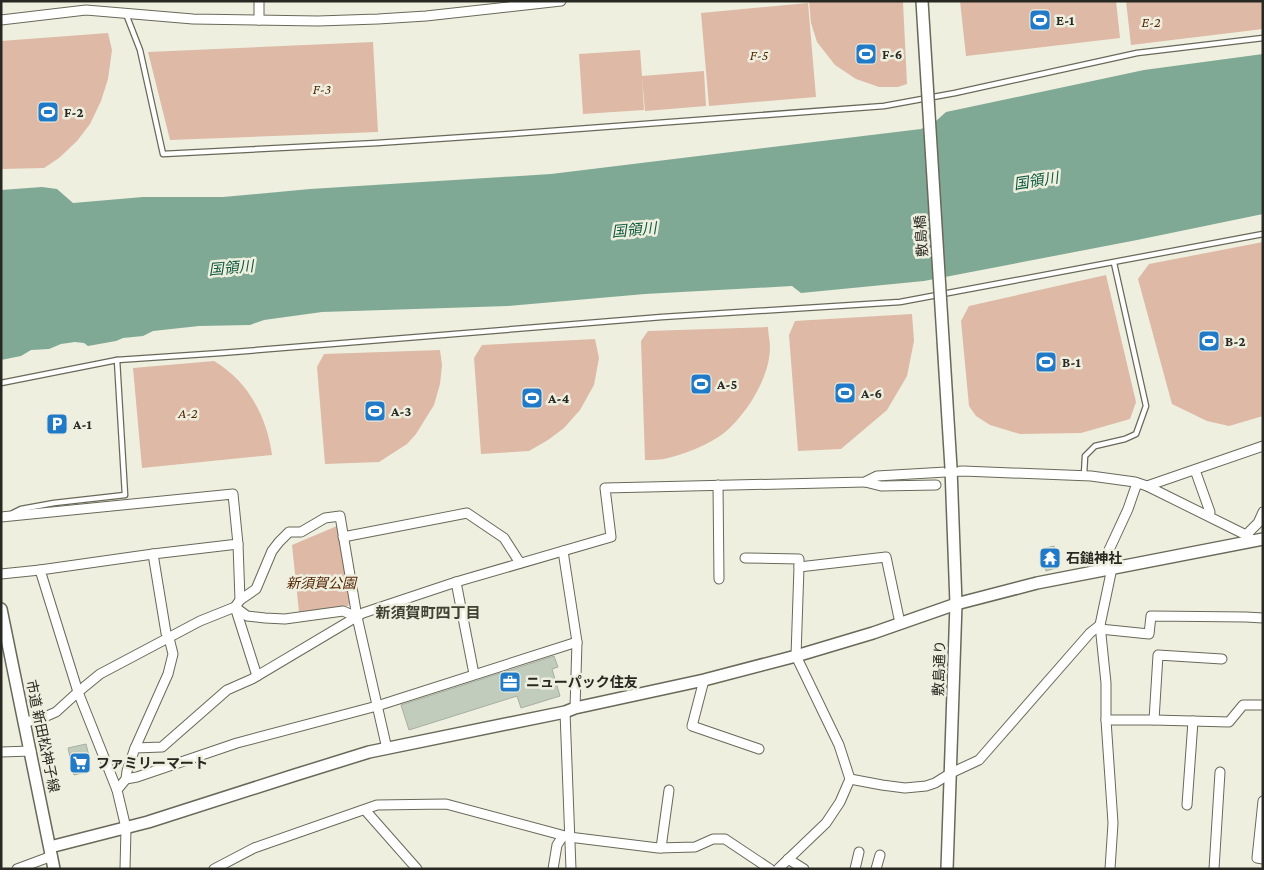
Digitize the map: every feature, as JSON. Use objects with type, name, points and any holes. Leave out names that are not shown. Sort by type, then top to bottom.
[{"type":"street","points":[[259,1],[259,20]]},
{"type":"street","points":[[1,20],[86,10],[193,19],[318,21],[406,17],[561,1]]},
{"type":"street","name":"敷島橋","points":[[922,1],[951,470]]},
{"type":"street","points":[[1148,486],[1263,446]]},
{"type":"street","points":[[865,482],[877,476],[951,470],[1113,479],[1148,486],[1254,538]]},
{"type":"street","name":"敷島通り","points":[[947,869],[956,604],[951,470]]},
{"type":"street","points":[[1195,470],[1210,512],[1209,516]]},
{"type":"street","points":[[135,748],[162,747],[227,690],[257,676],[363,613],[456,582],[611,537],[605,488],[865,482],[881,486],[936,484]]},
{"type":"street","points":[[1110,869],[1113,824],[1106,720],[1106,682],[1100,627],[1110,568],[1109,550],[1128,509],[1137,483]]},
{"type":"street","points":[[718,485],[719,579]]},
{"type":"street","points":[[3,517],[233,494],[238,544],[238,604],[257,676]]},
{"type":"street","points":[[1254,538],[1263,512]]},
{"type":"street","points":[[343,537],[467,513],[504,538],[520,563]]},
{"type":"street","points":[[25,722],[40,719],[56,712],[100,674],[200,621],[238,604],[256,589],[272,552],[289,532],[301,532],[325,518],[340,516],[357,617],[387,749]]},
{"type":"street","points":[[16,869],[51,852],[369,752],[704,680],[796,656],[873,633],[956,604],[1037,583],[1254,538]]},
{"type":"street","points":[[1,574],[238,544]]},
{"type":"street","points":[[563,551],[577,642],[570,710],[566,836],[570,869]]},
{"type":"street","points":[[117,790],[126,779],[135,748],[168,674],[173,654],[166,633],[153,554]]},
{"type":"street","points":[[799,566],[886,557],[900,623]]},
{"type":"street","points":[[745,558],[799,559],[796,656],[839,745],[850,779],[840,802],[826,823],[778,869]]},
{"type":"street","points":[[40,570],[78,692],[117,790],[126,828],[125,869]]},
{"type":"street","points":[[456,582],[474,674]]},
{"type":"street","points":[[238,604],[247,616],[285,619],[343,611],[357,617]]},
{"type":"street","name":"市道 新田松神子線","points":[[2,612],[54,869]]},
{"type":"street","points":[[850,779],[905,788],[926,786],[979,760],[1090,632],[1100,627],[1149,634],[1150,616],[1263,618]]},
{"type":"street","points":[[126,779],[237,743],[377,706],[577,642]]},
{"type":"street","points":[[1154,720],[1158,655],[1222,659]]},
{"type":"street","points":[[704,680],[692,726],[759,749]]},
{"type":"street","points":[[1106,720],[1229,722],[1242,705],[1263,705]]},
{"type":"street","points":[[1186,805],[1193,721]]},
{"type":"street","points":[[1,752],[31,751]]},
{"type":"street","points":[[1214,869],[1220,772]]},
{"type":"street","points":[[661,848],[669,790]]},
{"type":"street","points":[[1263,801],[1257,858],[1263,859]]},
{"type":"street","points":[[214,869],[254,848],[377,805],[446,804],[566,836],[661,848],[695,847],[714,839],[725,839],[770,869]]},
{"type":"street","points":[[365,810],[418,869]]},
{"type":"street","points":[[552,869],[557,845],[566,836]]},
{"type":"street","points":[[855,869],[859,852]]},
{"type":"street","points":[[876,869],[880,855]]},
{"type":"street","points":[[788,859],[804,869]]},
{"type":"lane","points":[[126,14],[140,50],[163,154],[472,136],[884,106],[1137,53],[1263,38]]},
{"type":"lane","points":[[1,383],[116,360],[662,317],[900,302],[1263,234]]},
{"type":"lane","points":[[1084,476],[1085,456],[1096,446],[1125,439],[1136,434],[1146,406],[1114,263]]},
{"type":"lane","points":[[3,517],[21,509],[54,503],[125,495],[116,360]]},
{"type":"green space","name":"F-6","points":[[809,1],[903,2],[907,84],[898,87],[879,87],[856,79],[835,65],[817,42],[811,23]]},
{"type":"green space","name":"E-1","points":[[960,1],[1116,1],[1120,38],[966,56]]},
{"type":"green space","name":"E-2","points":[[1126,1],[1263,1],[1263,29],[1131,45]]},
{"type":"green space","name":"F-5","points":[[808,3],[816,97],[709,106],[701,13]]},
{"type":"green space","name":"F-2","points":[[108,33],[112,50],[108,79],[101,101],[90,124],[77,141],[59,158],[44,168],[1,169],[1,41]]},
{"type":"green space","name":"F-3","points":[[373,42],[378,132],[170,140],[148,52]]},
{"type":"green space","points":[[640,50],[642,76],[704,71],[706,106],[645,111],[642,77],[644,110],[583,114],[579,54]]},
{"type":"green space","name":"B-2","points":[[1263,242],[1263,416],[1229,426],[1207,421],[1172,404],[1138,279],[1149,264]]},
{"type":"green space","name":"B-1","points":[[1106,275],[1136,402],[1130,419],[1081,433],[1020,434],[990,425],[976,416],[969,406],[961,321],[969,306]]},
{"type":"green space","name":"A-6","points":[[912,314],[914,341],[907,376],[887,410],[841,449],[798,451],[789,335],[795,321]]},
{"type":"green space","name":"A-5","points":[[768,327],[769,359],[762,382],[749,405],[733,425],[705,445],[665,459],[645,460],[641,341],[648,331]]},
{"type":"green space","name":"A-4","points":[[595,339],[599,358],[594,385],[580,410],[564,428],[529,451],[481,454],[474,358],[482,345]]},
{"type":"green space","name":"A-3","points":[[440,350],[442,365],[440,384],[434,405],[416,434],[407,444],[379,462],[325,464],[317,367],[324,354]]},
{"type":"green space","name":"A-2","points":[[214,361],[237,379],[254,401],[266,427],[272,455],[142,468],[133,368]]},
{"type":"green space","name":"新須賀公園","points":[[337,526],[350,601],[348,606],[299,612],[292,545]]},
{"type":"water","name":"国領川","points":[[1263,54],[1263,214],[924,281],[801,293],[792,286],[645,294],[508,306],[322,312],[264,320],[250,325],[199,326],[153,331],[143,336],[123,338],[88,346],[84,343],[75,342],[61,344],[49,349],[31,350],[21,356],[1,360],[1,190],[42,187],[57,189],[73,203],[143,197],[223,197],[310,189],[551,174],[921,129],[936,121],[946,112],[1144,70]]},
{"type":"building","name":"石鎚神社","points":[[1054,546],[1059,567],[1046,571],[1042,549]]},
{"type":"building","name":"ニューパック住友","points":[[554,656],[558,667],[552,669],[560,696],[521,708],[517,696],[409,730],[401,705]]},
{"type":"building","name":"ファミリーマート","points":[[86,744],[90,771],[74,775],[68,748]]},
{"type":"place","name":"E-1","points":[[1040,20]]},
{"type":"place","name":"F-6","points":[[866,54]]},
{"type":"place","name":"F-2","points":[[48,112]]},
{"type":"place","name":"B-2","points":[[1209,341]]},
{"type":"place","name":"B-1","points":[[1046,362]]},
{"type":"place","name":"A-5","points":[[701,384]]},
{"type":"place","name":"A-6","points":[[845,393]]},
{"type":"place","name":"A-4","points":[[532,398]]},
{"type":"place","name":"A-3","points":[[375,411]]},
{"type":"place","name":"A-1","points":[[57,424]]},
{"type":"place","name":"石鎚神社","points":[[1050,558]]},
{"type":"place","name":"ニューパック住友","points":[[510,682]]},
{"type":"place","name":"ファミリーマート","points":[[80,763]]},
{"type":"district","name":"新須賀町四丁目","points":[[428,613]]}]
